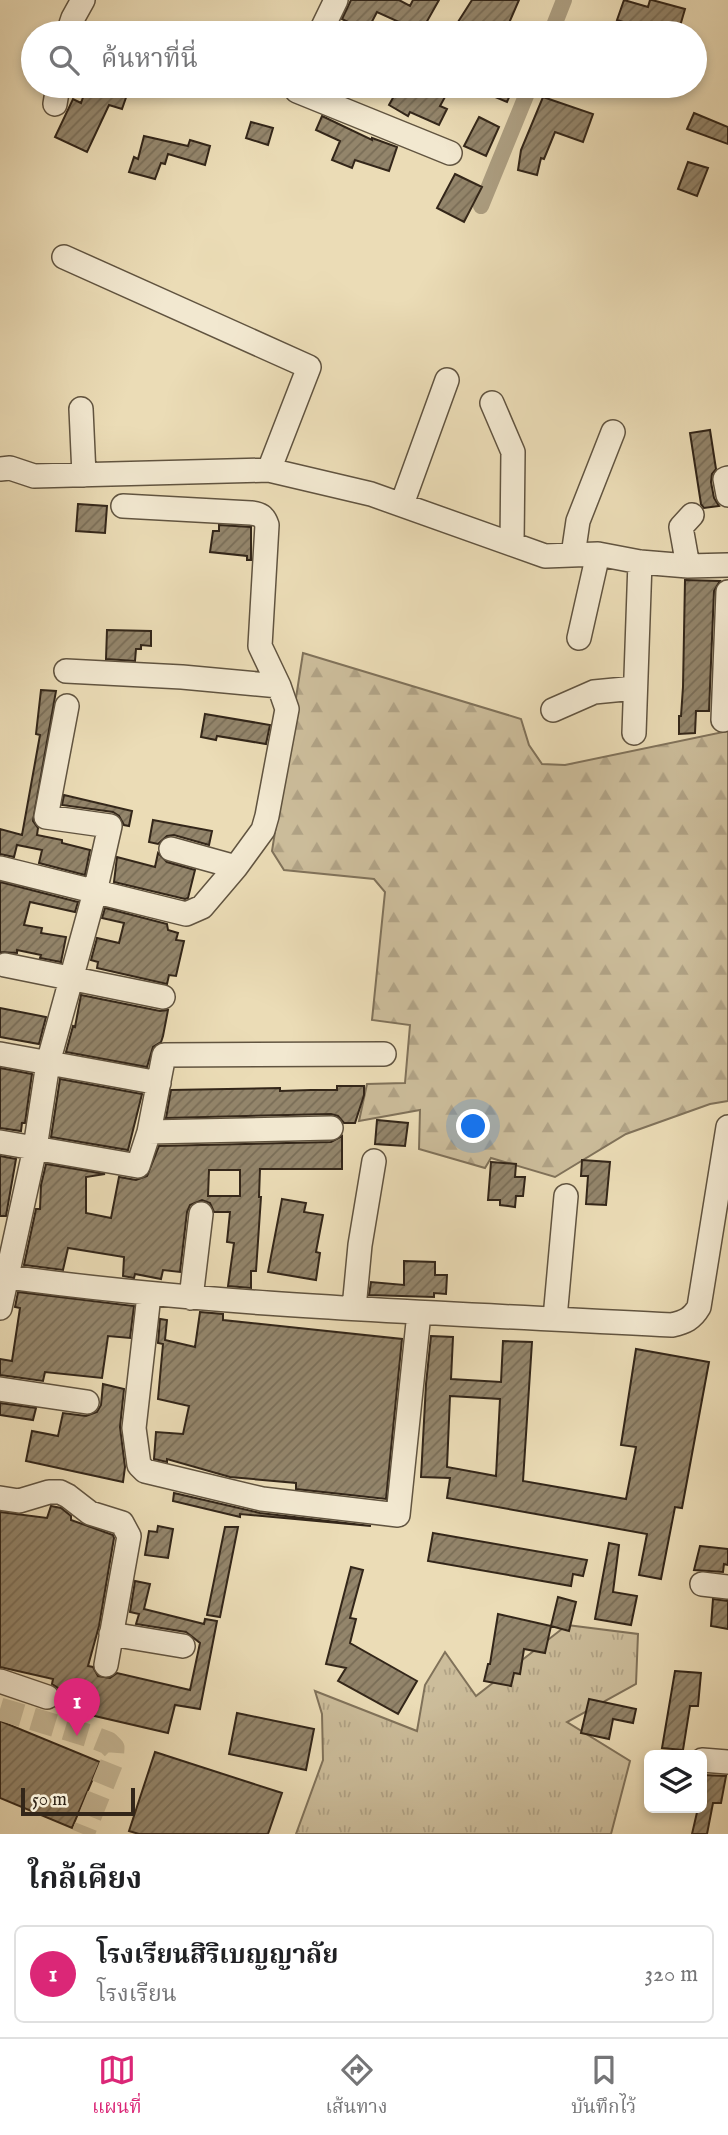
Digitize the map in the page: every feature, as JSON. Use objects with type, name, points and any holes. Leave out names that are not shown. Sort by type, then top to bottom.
[{"type":"street","points":[[72,21],[83,0]]},
{"type":"street","points":[[326,21],[336,0]]},
{"type":"street","points":[[314,98],[450,153]]},
{"type":"street","points":[[64,257],[309,367],[269,470]]},
{"type":"street","points":[[402,504],[447,380]]},
{"type":"street","points":[[492,403],[513,452],[512,544]]},
{"type":"street","points":[[81,409],[85,475]]},
{"type":"street","points":[[573,555],[578,521],[613,432]]},
{"type":"street","points":[[0,469],[10,468],[34,476],[269,470],[372,494],[545,556],[598,554],[640,562],[688,566],[728,565]]},
{"type":"street","points":[[728,478],[725,479],[728,495]]},
{"type":"street","points":[[1,868],[186,914],[202,907],[263,830],[287,709],[260,646],[267,525],[259,514],[123,506]]},
{"type":"street","points":[[688,566],[681,527],[692,515]]},
{"type":"street","points":[[579,638],[598,554]]},
{"type":"street","points":[[634,733],[640,562]]},
{"type":"street","points":[[723,720],[728,592]]},
{"type":"street","points":[[66,671],[182,677],[279,686]]},
{"type":"street","points":[[553,710],[594,692],[635,688]]},
{"type":"street","points":[[0,1308],[3,1277],[35,1148],[48,1063],[95,892],[110,826],[46,817],[67,706]]},
{"type":"street","points":[[171,849],[236,867]]},
{"type":"street","points":[[5,965],[163,997]]},
{"type":"street","points":[[0,1054],[159,1083]]},
{"type":"street","points":[[0,1142],[138,1166],[149,1132],[164,1055],[384,1054]]},
{"type":"street","points":[[3,1277],[149,1295],[419,1313],[672,1325],[684,1322],[694,1315],[699,1307],[728,1127]]},
{"type":"street","points":[[149,1132],[331,1128]]},
{"type":"street","points":[[354,1308],[360,1245],[374,1161]]},
{"type":"street","points":[[555,1318],[566,1196]]},
{"type":"street","points":[[191,1298],[201,1214]]},
{"type":"street","points":[[149,1295],[134,1428],[139,1465],[145,1471],[262,1499],[398,1515],[419,1313]]},
{"type":"street","points":[[0,1389],[87,1402]]},
{"type":"street","points":[[0,1498],[19,1500],[49,1492],[60,1492],[90,1513],[122,1523],[129,1536],[106,1665]]},
{"type":"street","points":[[702,1584],[728,1587]]},
{"type":"street","points":[[111,1634],[183,1646]]},
{"type":"street","points":[[0,1681],[47,1697]]},
{"type":"street","points":[[707,1760],[728,1762]]},
{"type":"green space","points":[[303,653],[521,719],[529,745],[542,764],[565,765],[728,731],[728,1101],[710,1104],[626,1134],[555,1177],[491,1158],[485,1168],[419,1149],[420,1110],[359,1121],[367,1084],[405,1083],[410,1025],[372,1020],[385,892],[374,879],[284,870],[272,851]]},
{"type":"green space","points":[[567,1625],[638,1634],[636,1684],[567,1722],[630,1761],[611,1834],[296,1834],[323,1760],[322,1714],[315,1691],[417,1731],[425,1685],[445,1652],[476,1696]]},
{"type":"building","points":[[351,0],[399,0],[410,6],[413,0],[439,0],[427,21],[397,21],[377,12],[372,21],[342,19]]},
{"type":"building","points":[[472,0],[519,0],[510,21],[459,21]]},
{"type":"building","points":[[624,0],[648,7],[652,0],[685,9],[682,21],[617,20]]},
{"type":"building","points":[[83,98],[126,98],[122,109],[109,105],[87,152],[55,137],[73,99],[81,103]]},
{"type":"building","points":[[393,98],[444,98],[440,106],[447,109],[439,125],[410,112],[408,116],[389,105]]},
{"type":"building","points":[[543,98],[593,114],[583,142],[555,132],[544,159],[541,158],[537,175],[518,170],[521,150]]},
{"type":"building","points":[[694,113],[728,127],[728,144],[687,129]]},
{"type":"building","points":[[322,116],[372,140],[397,147],[389,171],[355,160],[352,168],[332,160],[340,141],[316,130]]},
{"type":"building","points":[[479,117],[499,127],[486,156],[464,146]]},
{"type":"building","points":[[251,122],[273,128],[268,145],[246,138]]},
{"type":"building","points":[[144,136],[188,146],[190,140],[210,146],[205,165],[168,154],[155,179],[129,172],[134,157],[138,159]]},
{"type":"building","points":[[688,162],[708,168],[697,196],[678,189]]},
{"type":"building","points":[[455,174],[482,187],[464,222],[437,208]]},
{"type":"building","points":[[710,430],[716,469],[711,482],[714,498],[719,506],[704,508],[701,504],[690,433]]},
{"type":"building","points":[[78,504],[107,506],[105,533],[76,531]]},
{"type":"building","points":[[219,525],[251,527],[251,560],[247,560],[247,556],[210,552],[213,531],[219,531]]},
{"type":"building","points":[[685,580],[720,581],[714,591],[709,711],[696,711],[695,733],[679,734],[683,687]]},
{"type":"building","points":[[107,630],[151,631],[151,646],[141,645],[141,649],[136,649],[135,661],[106,659]]},
{"type":"building","points":[[41,690],[56,691],[33,821],[38,828],[37,835],[90,850],[85,875],[39,863],[42,850],[17,845],[14,857],[0,854],[0,829],[22,835],[40,735],[36,734]]},
{"type":"building","points":[[205,714],[270,725],[266,744],[217,736],[216,740],[201,737]]},
{"type":"building","points":[[64,795],[132,811],[129,826],[124,825],[113,812],[62,805]]},
{"type":"building","points":[[153,820],[212,831],[209,845],[174,835],[167,836],[158,844],[149,842]]},
{"type":"building","points":[[158,853],[167,862],[195,870],[188,898],[114,882],[117,857],[155,867]]},
{"type":"building","points":[[0,882],[78,902],[75,912],[30,902],[24,925],[42,928],[41,933],[66,937],[61,962],[17,950],[17,953],[0,952]]},
{"type":"building","points":[[105,908],[167,924],[168,930],[178,933],[176,940],[184,941],[176,976],[169,975],[167,984],[97,968],[98,962],[91,960],[97,938],[119,943],[124,923],[102,918]]},
{"type":"building","points":[[81,995],[160,1011],[168,1010],[161,1042],[153,1047],[147,1067],[66,1052],[73,1026],[75,1027]]},
{"type":"building","points":[[0,1008],[46,1017],[39,1044],[0,1037]]},
{"type":"building","points":[[0,1068],[32,1074],[25,1123],[22,1123],[21,1131],[0,1128]]},
{"type":"building","points":[[60,1079],[142,1094],[128,1150],[51,1137]]},
{"type":"building","points":[[337,1086],[364,1086],[364,1095],[355,1123],[344,1123],[338,1116],[331,1114],[166,1118],[171,1090],[337,1090]]},
{"type":"building","points":[[377,1120],[408,1123],[405,1146],[375,1144]]},
{"type":"building","points":[[342,1136],[342,1169],[260,1169],[256,1271],[251,1271],[251,1288],[228,1286],[234,1243],[227,1242],[230,1212],[214,1212],[210,1203],[202,1200],[190,1205],[187,1212],[180,1272],[163,1270],[161,1279],[135,1274],[134,1278],[123,1276],[124,1257],[68,1248],[63,1270],[24,1265],[36,1209],[40,1209],[41,1185],[46,1164],[105,1174],[86,1177],[86,1213],[111,1218],[119,1177],[136,1180],[147,1176],[159,1146],[331,1142]],"holes":[[[209,1170],[240,1170],[240,1196],[208,1196]]]},
{"type":"building","points":[[0,1156],[16,1159],[6,1216],[0,1216]]},
{"type":"building","points":[[582,1160],[610,1162],[606,1205],[586,1204],[588,1176],[581,1176]]},
{"type":"building","points":[[491,1162],[516,1164],[515,1177],[525,1177],[523,1196],[516,1196],[515,1207],[500,1205],[500,1200],[488,1200]]},
{"type":"building","points":[[282,1199],[306,1203],[304,1212],[323,1215],[316,1252],[320,1253],[316,1280],[268,1272]]},
{"type":"building","points":[[404,1261],[435,1262],[435,1275],[447,1275],[446,1294],[434,1293],[434,1297],[369,1295],[371,1282],[404,1285]]},
{"type":"building","points":[[18,1292],[134,1306],[130,1338],[108,1336],[102,1378],[45,1372],[43,1381],[0,1375],[0,1359],[12,1361],[20,1308],[15,1307]]},
{"type":"building","points":[[200,1312],[223,1314],[223,1320],[402,1339],[386,1499],[296,1489],[296,1483],[230,1477],[167,1459],[167,1462],[154,1459],[156,1432],[183,1434],[189,1406],[158,1399],[163,1344],[158,1343],[160,1319],[167,1320],[165,1340],[195,1347]]},
{"type":"building","points":[[431,1336],[453,1337],[451,1379],[501,1382],[503,1341],[532,1342],[523,1481],[626,1499],[636,1447],[621,1445],[636,1349],[709,1362],[682,1508],[675,1507],[661,1579],[639,1575],[647,1534],[447,1498],[450,1478],[421,1477]],"holes":[[[450,1396],[500,1399],[496,1476],[447,1467]]]},
{"type":"building","points":[[103,1384],[124,1389],[120,1427],[125,1467],[123,1482],[26,1461],[32,1431],[58,1436],[63,1413],[86,1416],[97,1412],[101,1405]]},
{"type":"building","points":[[0,1403],[36,1408],[33,1420],[0,1415]]},
{"type":"building","points":[[174,1493],[260,1513],[371,1526],[240,1514],[240,1517],[173,1501]]},
{"type":"building","points":[[51,1506],[61,1508],[71,1516],[71,1520],[113,1535],[114,1538],[99,1626],[88,1666],[93,1667],[98,1676],[110,1678],[117,1673],[190,1690],[200,1643],[186,1632],[136,1624],[139,1614],[130,1612],[135,1581],[150,1584],[144,1609],[204,1624],[205,1619],[217,1621],[200,1709],[175,1705],[168,1733],[56,1707],[61,1695],[58,1688],[52,1684],[53,1679],[0,1667],[0,1512],[47,1518]]},
{"type":"building","points":[[158,1526],[173,1529],[168,1558],[145,1555],[149,1531],[157,1532]]},
{"type":"building","points":[[225,1527],[238,1527],[220,1617],[207,1615]]},
{"type":"building","points":[[433,1533],[587,1560],[583,1576],[573,1574],[571,1586],[428,1561]]},
{"type":"building","points":[[609,1543],[619,1545],[613,1592],[637,1596],[631,1625],[595,1619]]},
{"type":"building","points":[[700,1546],[728,1549],[728,1565],[724,1564],[723,1572],[694,1570]]},
{"type":"building","points":[[351,1567],[363,1570],[350,1618],[356,1619],[350,1643],[417,1681],[398,1714],[338,1681],[346,1668],[326,1664]]},
{"type":"building","points":[[558,1597],[576,1602],[569,1631],[551,1626]]},
{"type":"building","points":[[713,1599],[728,1601],[728,1629],[711,1626]]},
{"type":"building","points":[[498,1614],[551,1626],[545,1653],[524,1649],[520,1674],[514,1673],[511,1686],[484,1681],[490,1664]]},
{"type":"building","points":[[675,1671],[701,1673],[698,1706],[690,1706],[683,1750],[662,1748]]},
{"type":"building","points":[[589,1699],[636,1709],[633,1723],[613,1719],[609,1739],[581,1733]]},
{"type":"building","points":[[237,1713],[314,1729],[306,1770],[229,1754]]},
{"type":"building","points":[[0,1721],[100,1762],[72,1828],[0,1798]]},
{"type":"building","points":[[155,1752],[282,1793],[268,1834],[139,1834],[129,1831]]},
{"type":"building","points":[[707,1775],[726,1776],[721,1803],[713,1803],[707,1834],[692,1834],[697,1813],[707,1813]]},
{"type":"waterway","points":[[556,21],[564,0]]},
{"type":"waterway","points":[[481,206],[525,98]]},
{"type":"tunnel","points":[[0,1709],[93,1737],[113,1748],[112,1762],[83,1834]]},
{"type":"place","name":"โรงเรียนสิริเบญญาลัย","points":[[77,1736]]}]
